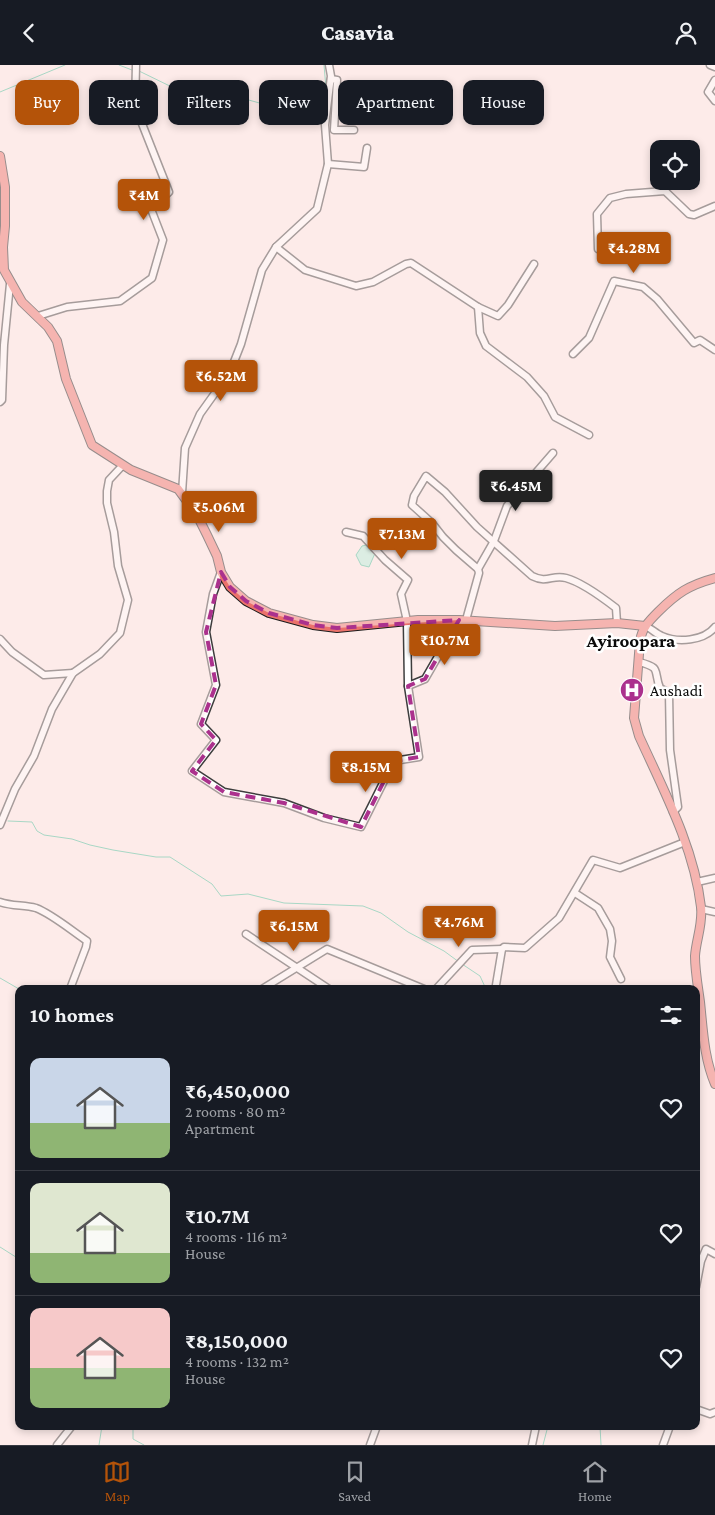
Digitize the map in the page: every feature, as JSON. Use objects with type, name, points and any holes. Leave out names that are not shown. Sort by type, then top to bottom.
[{"type":"main road","points":[[0,156],[5,194],[2,247],[4,270],[10,284],[22,302],[48,327],[57,341],[66,379],[92,445],[131,470],[178,489],[182,493],[197,515],[207,535],[217,556],[221,572],[230,587],[246,601],[269,613],[313,625],[337,628],[407,621],[462,620],[555,626],[617,623],[645,626]]},
{"type":"main road","points":[[698,985],[695,956],[702,917],[697,882],[685,842],[639,736],[634,717],[641,633],[645,626],[670,599],[683,590],[697,583],[715,578]]},
{"type":"main road","points":[[700,1004],[705,1050],[715,1084]]},
{"type":"street","points":[[38,316],[67,307],[120,301],[152,278],[163,240],[151,209],[170,191],[136,106],[136,65]]},
{"type":"street","points":[[182,493],[185,448],[200,414],[230,371],[262,270],[276,247],[317,209],[328,164],[325,125],[331,79],[329,65]]},
{"type":"street","points":[[710,65],[715,67]]},
{"type":"street","points":[[331,79],[337,80],[334,130],[354,130]]},
{"type":"street","points":[[715,80],[708,92],[715,101]]},
{"type":"street","points":[[328,164],[364,167],[367,148]]},
{"type":"street","points":[[598,249],[597,215],[610,198],[626,193],[665,191],[689,214],[694,215],[715,206]]},
{"type":"street","points":[[276,247],[305,270],[356,285],[373,282],[410,263],[478,307],[498,316],[508,305],[534,264]]},
{"type":"street","points":[[573,354],[589,338],[614,281],[643,287],[657,299],[694,343],[700,340],[715,350]]},
{"type":"street","points":[[0,402],[2,400],[4,345],[10,284]]},
{"type":"street","points":[[478,307],[480,333],[486,346],[527,377],[544,396],[555,417],[589,435]]},
{"type":"street","points":[[408,686],[425,679],[462,620],[479,573],[478,569],[494,541],[507,505],[553,453]]},
{"type":"street","points":[[0,825],[15,789],[34,756],[52,709],[74,673],[100,654],[120,633],[128,600],[118,566],[114,532],[107,503],[107,491],[109,480],[123,465]]},
{"type":"street","points":[[478,569],[442,537],[432,523],[412,505],[414,496],[426,477],[445,492],[477,527],[532,576],[540,580],[556,577],[566,578],[578,583],[611,604],[617,610],[617,623]]},
{"type":"street","points":[[221,572],[213,595],[206,632],[216,685],[202,724],[216,740],[192,771],[224,792],[284,803],[324,818],[361,827],[394,761],[419,757],[408,686],[407,621],[401,593],[408,580],[385,560],[364,536],[346,532]]},
{"type":"street","points":[[645,626],[661,636],[675,639],[702,636],[715,627]]},
{"type":"street","points":[[0,639],[12,652],[44,675],[74,673]]},
{"type":"street","points":[[639,662],[652,665],[656,670],[660,688],[669,693],[670,749],[678,807],[673,812]]},
{"type":"street","points":[[440,985],[472,950],[525,947],[559,918],[593,860],[620,868],[685,842]]},
{"type":"street","points":[[697,882],[715,877]]},
{"type":"street","points":[[575,893],[598,907],[610,929],[612,941],[610,957],[621,979]]},
{"type":"street","points":[[0,902],[39,909],[87,941],[72,985]]},
{"type":"street","points":[[701,909],[715,912]]},
{"type":"street","points":[[246,934],[323,985]]},
{"type":"street","points":[[269,985],[327,949],[414,985]]},
{"type":"street","points":[[496,985],[502,949]]},
{"type":"street","points":[[700,1266],[706,1249],[715,1254]]},
{"type":"street","points":[[700,1410],[710,1414],[715,1412]]},
{"type":"street","points":[[56,1445],[69,1430]]},
{"type":"street","points":[[370,1445],[376,1430]]},
{"type":"street","points":[[532,1445],[535,1430]]},
{"type":"street","points":[[663,1445],[669,1430]]},
{"type":"highlighted area","points":[[221,572],[230,587],[246,601],[269,613],[313,625],[337,628],[459,620],[425,679],[408,686],[419,757],[394,761],[361,827],[284,803],[224,792],[192,771],[216,740],[201,724],[216,685],[206,632]]},
{"type":"shaded area","points":[[375,543],[376,551],[369,567],[361,565],[356,555],[362,546]]},
{"type":"waterway","points":[[0,92],[65,65]]},
{"type":"waterway","points":[[119,65],[132,70]]},
{"type":"waterway","points":[[139,71],[178,90],[245,99],[315,115],[326,88],[324,65]]},
{"type":"waterway","points":[[8,821],[32,822],[37,831],[44,835],[72,839],[113,850],[156,857],[170,857],[212,884],[221,896],[248,894],[284,903],[363,906],[381,913],[408,932],[444,951],[459,962]]},
{"type":"waterway","points":[[462,964],[480,976],[484,985]]},
{"type":"waterway","points":[[0,978],[15,987]]},
{"type":"waterway","points":[[0,1247],[15,1256]]},
{"type":"waterway","points":[[99,1445],[101,1430]]},
{"type":"waterway","points":[[133,1430],[133,1439],[144,1445]]},
{"type":"waterway","points":[[543,1445],[547,1430]]},
{"type":"waterway","points":[[600,1430],[601,1445]]},
{"type":"place","name":"Aushadi","points":[[632,690]]},
{"type":"district","name":"Ayiroopara","points":[[631,640]]}]
